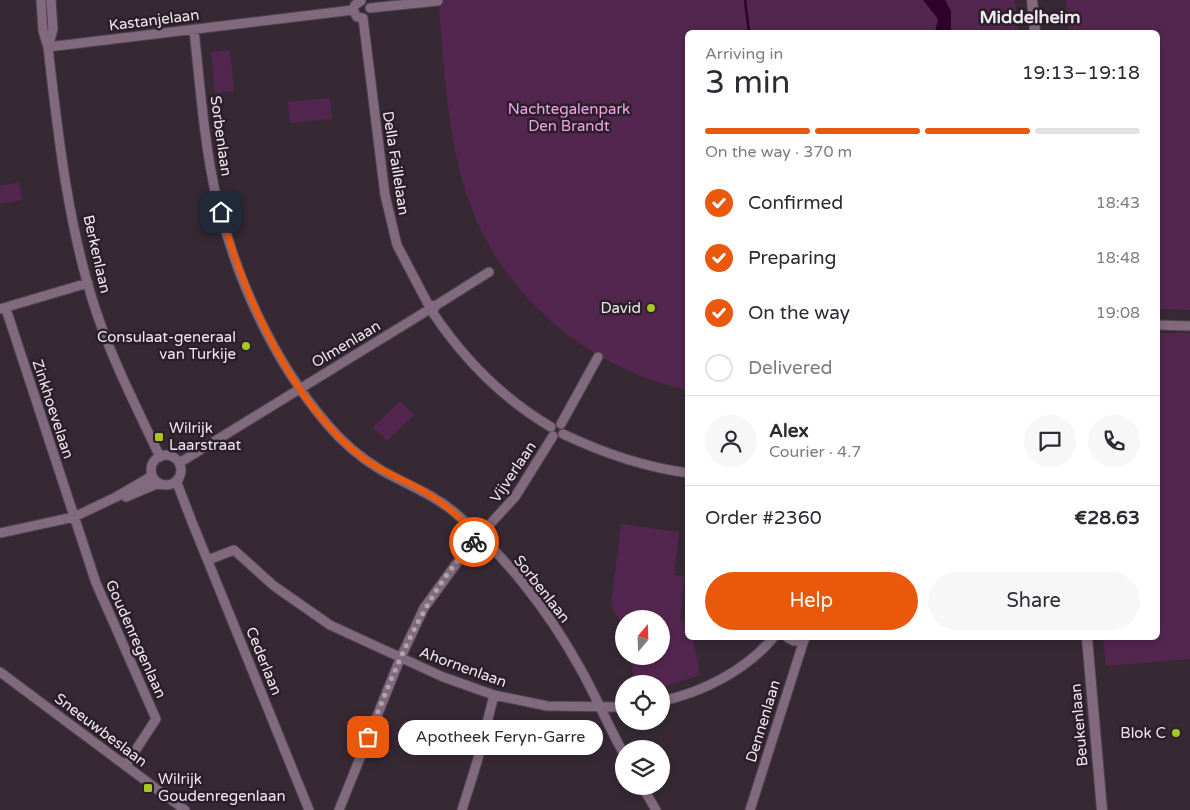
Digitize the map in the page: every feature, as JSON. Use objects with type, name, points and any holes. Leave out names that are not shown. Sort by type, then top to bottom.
[{"type":"street","name":"Berkenlaan","points":[[41,0],[43,30],[48,47],[66,177],[88,283],[119,371],[160,457]]},
{"type":"street","name":"Berkenlaan","points":[[48,47],[53,29],[51,0]]},
{"type":"street","points":[[1032,0],[1035,30]]},
{"type":"street","points":[[361,1],[367,3],[370,8],[369,15],[363,18],[356,17],[353,10],[355,4],[361,1]]},
{"type":"street","points":[[370,8],[438,1]]},
{"type":"street","name":"Kastanjelaan","points":[[48,47],[353,10]]},
{"type":"street","name":"Della Faillelaan","points":[[363,18],[385,195],[397,245],[430,309],[460,352],[514,403],[552,431]]},
{"type":"street","name":"Sorbenlaan","points":[[194,30],[211,166],[230,244],[240,275],[269,336],[300,388],[327,424],[363,458],[432,496],[452,511],[479,536],[519,579],[547,616],[579,666],[598,707],[606,717],[617,740]]},
{"type":"street","name":"Olmenlaan","points":[[179,463],[489,272]]},
{"type":"street","points":[[3,309],[88,283]]},
{"type":"street","name":"Zinkhoevelaan","points":[[3,309],[74,517]]},
{"type":"street","points":[[1160,325],[1190,326]]},
{"type":"street","points":[[561,424],[598,356]]},
{"type":"street","points":[[561,424],[554,424],[552,431],[559,437],[563,434]]},
{"type":"street","points":[[561,424],[564,426],[563,434]]},
{"type":"street","name":"Vijverlaan","points":[[339,810],[400,659],[424,608],[439,585],[479,536],[515,497],[552,431]]},
{"type":"street","points":[[563,434],[606,453],[636,463],[685,472]]},
{"type":"street","points":[[0,533],[74,517],[156,480],[170,484],[179,478],[181,471],[179,463],[172,457],[160,457],[151,467],[156,480]]},
{"type":"street","name":"Cederlaan","points":[[179,478],[177,483],[192,522],[309,810]]},
{"type":"street","name":"Cederlaan","points":[[170,484],[174,486],[192,522]]},
{"type":"street","name":"Goudenregenlaan","points":[[74,517],[96,583],[156,719],[126,765]]},
{"type":"street","name":"Ahornenlaan","points":[[208,560],[234,550],[274,586],[330,625],[400,659],[443,677],[494,695],[547,706],[615,706]]},
{"type":"street","points":[[670,700],[680,698],[716,682],[747,663],[771,640]]},
{"type":"street","name":"Dennenlaan","points":[[750,810],[805,640]]},
{"type":"street","name":"Beukenlaan","points":[[1087,640],[1102,810]]},
{"type":"street","name":"Sneeuwbeslaan","points":[[0,672],[184,810]]},
{"type":"street","points":[[462,810],[477,762],[494,695]]},
{"type":"street","points":[[646,795],[651,808]]},
{"type":"green space","name":"Nachtegalenpark Den Brandt","points":[[438,0],[1015,0],[1018,30],[685,30],[685,389],[647,378],[610,362],[575,340],[544,315],[516,285],[493,252],[474,216],[456,154],[446,88]]},
{"type":"green space","points":[[1066,0],[1190,0],[1190,310],[1160,309],[1160,30],[1069,30]]},
{"type":"green space","points":[[230,50],[234,91],[215,93],[211,52]]},
{"type":"green space","points":[[330,98],[332,119],[290,123],[288,102]]},
{"type":"green space","points":[[19,182],[22,200],[0,204],[0,186]]},
{"type":"green space","points":[[1160,333],[1190,333],[1190,659],[1106,666],[1103,640],[1160,640]]},
{"type":"green space","points":[[400,401],[414,415],[387,441],[373,427]]},
{"type":"green space","points":[[621,524],[679,532],[674,575],[685,576],[680,619],[685,623],[685,640],[693,640],[700,675],[670,685],[670,675],[633,675],[632,665],[670,665],[670,610],[615,610],[615,612],[611,605]]},
{"type":"shaded area","points":[[923,0],[945,0],[951,11],[951,30],[935,30],[938,19]]},
{"type":"waterway","points":[[745,0],[749,30]]},
{"type":"way so far","points":[[368,737],[400,659],[424,608],[439,585],[474,542]]},
{"type":"place","name":"David","points":[[651,308]]},
{"type":"place","name":"Consulaat-generaal van Turkije","points":[[246,346]]},
{"type":"place","name":"Wilrijk Laarstraat","points":[[159,437]]},
{"type":"place","name":"Blok C","points":[[1176,733]]},
{"type":"place","name":"Apotheek Feryn-Garre","points":[[368,737]]},
{"type":"place","name":"Wilrijk Goudenregenlaan","points":[[148,788]]},
{"type":"district","name":"Middelheim","points":[[1030,17]]},
{"type":"route","points":[[221,212],[240,275],[249,294],[273,343],[313,406],[340,438],[363,458],[397,479],[432,496],[452,511],[479,536],[474,542]]}]
